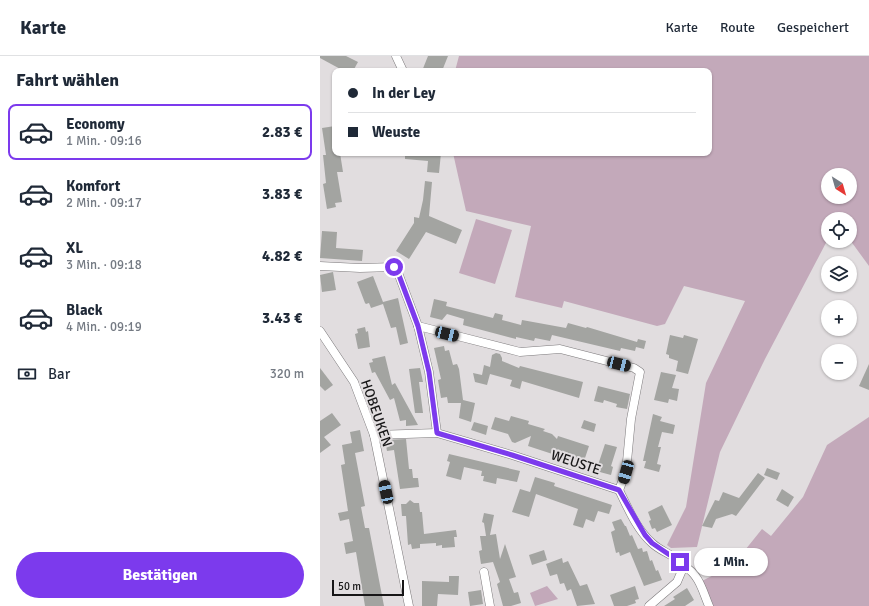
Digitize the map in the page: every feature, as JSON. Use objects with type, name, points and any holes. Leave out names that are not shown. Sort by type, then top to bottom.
[{"type":"street","points":[[396,56],[402,68]]},
{"type":"street","points":[[320,266],[360,268],[394,267],[397,270],[418,326],[429,372],[437,433]]},
{"type":"street","points":[[418,326],[520,352],[560,349],[634,368],[640,372],[631,419],[626,472],[619,490],[645,535],[652,543],[680,562],[683,568],[690,570],[698,580],[708,606]]},
{"type":"street","name":"HOBEUKEN","points":[[320,331],[354,382],[374,434],[409,606]]},
{"type":"street","name":"WEUSTE","points":[[374,434],[437,433],[512,455],[619,490]]},
{"type":"street","points":[[649,606],[677,582],[683,568]]},
{"type":"street","points":[[484,572],[490,606]]},
{"type":"shaded area","points":[[459,56],[869,56],[869,266],[856,248],[857,212],[821,212],[821,248],[823,248],[765,359],[720,452],[697,547],[671,548],[667,545],[686,507],[706,383],[745,301],[684,286],[665,324],[657,326],[564,301],[562,308],[515,297],[531,226],[466,211],[454,156],[712,156],[712,68],[456,68]]},
{"type":"shaded area","points":[[476,219],[512,230],[495,284],[459,273]]},
{"type":"shaded area","points":[[869,417],[869,606],[711,606],[702,581],[733,565],[762,529],[771,536],[803,497],[827,445]]},
{"type":"shaded area","points":[[547,586],[558,599],[535,606],[530,593]]},
{"type":"building","points":[[320,56],[346,56],[358,62],[355,68],[338,68],[320,58]]},
{"type":"building","points":[[428,56],[448,56],[443,68],[423,68]]},
{"type":"building","points":[[332,126],[332,156],[340,156],[343,172],[337,172],[342,202],[335,203],[336,207],[327,209],[323,184],[326,183],[323,155],[326,155],[322,128]]},
{"type":"building","points":[[405,156],[441,156],[439,173],[427,172],[428,161],[405,159]]},
{"type":"building","points":[[425,181],[432,182],[429,216],[462,230],[456,244],[426,232],[409,259],[396,251],[414,223],[414,217],[419,218]]},
{"type":"building","points":[[322,231],[337,232],[336,248],[363,250],[362,261],[320,258]]},
{"type":"building","points":[[333,272],[336,290],[322,292],[320,275]]},
{"type":"building","points":[[373,276],[383,302],[398,298],[408,343],[400,345],[396,327],[391,328],[383,304],[371,308],[369,303],[365,303],[357,282]]},
{"type":"building","points":[[434,299],[447,302],[446,306],[493,318],[495,313],[503,315],[502,320],[521,325],[522,320],[566,328],[568,323],[637,342],[638,339],[646,341],[644,349],[636,347],[635,351],[621,348],[620,351],[552,335],[550,341],[535,338],[534,341],[516,337],[516,339],[463,325],[464,319],[447,314],[442,320],[430,317]]},
{"type":"building","points":[[365,327],[366,332],[368,331],[370,347],[358,349],[355,334],[358,333],[357,329]]},
{"type":"building","points":[[670,335],[683,338],[684,335],[698,339],[688,374],[676,371],[678,361],[669,358],[669,355],[666,354]]},
{"type":"building","points":[[444,346],[445,351],[449,350],[453,365],[457,364],[459,369],[463,400],[475,403],[471,422],[459,418],[461,403],[448,403],[447,397],[441,398],[438,380],[441,379],[434,348]]},
{"type":"building","points":[[496,353],[500,354],[502,361],[519,368],[520,366],[583,382],[579,398],[522,381],[520,389],[510,386],[512,380],[490,374],[487,385],[475,382],[473,373],[482,375],[484,365],[490,367],[492,355]]},
{"type":"building","points":[[385,356],[392,385],[395,383],[418,425],[406,426],[406,420],[400,421],[394,398],[390,400],[375,372],[372,373],[369,363],[373,362],[372,359]]},
{"type":"building","points":[[869,364],[869,390],[859,386]]},
{"type":"building","points":[[320,368],[333,385],[325,391],[320,386]]},
{"type":"building","points":[[420,368],[423,382],[419,382],[423,413],[415,413],[409,369]]},
{"type":"building","points":[[661,372],[676,375],[672,388],[679,389],[677,401],[669,399],[668,403],[654,400]]},
{"type":"building","points":[[598,386],[630,394],[627,409],[616,407],[617,404],[604,400],[603,403],[594,401]]},
{"type":"building","points":[[332,413],[341,425],[324,437],[331,445],[320,453],[320,421]]},
{"type":"building","points":[[653,414],[662,417],[660,421],[675,425],[673,434],[662,432],[658,447],[661,447],[657,464],[661,465],[659,472],[644,468],[646,461],[643,461]]},
{"type":"building","points":[[511,416],[529,421],[528,424],[545,429],[543,431],[552,434],[557,439],[558,436],[589,446],[583,464],[528,446],[531,436],[515,443],[512,442],[508,434],[491,429],[495,417],[509,421]]},
{"type":"building","points":[[584,420],[596,424],[594,432],[581,428]]},
{"type":"building","points":[[474,422],[488,426],[486,435],[471,430]]},
{"type":"building","points":[[360,430],[364,451],[355,453],[365,506],[361,507],[365,528],[369,528],[384,606],[365,606],[356,552],[346,554],[344,543],[353,541],[349,519],[340,521],[338,513],[348,511],[341,465],[345,464],[342,445],[352,443],[350,432]]},
{"type":"building","points":[[406,439],[409,469],[412,469],[413,478],[418,478],[419,487],[400,489],[394,450],[387,451],[385,440]]},
{"type":"building","points":[[605,444],[617,447],[611,466],[613,467],[611,475],[596,471]]},
{"type":"building","points":[[449,454],[520,471],[517,482],[497,478],[496,484],[483,481],[484,476],[481,476],[482,471],[464,467],[461,480],[446,476],[450,462],[447,461]]},
{"type":"building","points":[[767,468],[780,473],[777,480],[764,475]]},
{"type":"building","points":[[758,473],[765,478],[736,516],[732,514],[716,519],[712,528],[702,526],[715,500],[719,501],[723,492],[739,498]]},
{"type":"building","points":[[535,477],[555,483],[554,486],[612,505],[609,514],[598,511],[594,522],[586,519],[583,528],[573,525],[578,509],[536,494],[529,517],[512,512],[520,489],[530,492]]},
{"type":"building","points":[[782,489],[794,497],[788,507],[776,500]]},
{"type":"building","points":[[410,500],[414,503],[419,503],[420,512],[422,512],[424,534],[456,530],[457,537],[454,537],[455,547],[442,548],[442,545],[436,546],[436,543],[420,544],[420,548],[412,549],[411,544],[408,545],[406,516],[402,516],[401,504],[406,504]]},
{"type":"building","points":[[662,505],[672,525],[657,532],[655,528],[652,529],[648,512]]},
{"type":"building","points":[[484,513],[494,515],[490,535],[496,534],[500,559],[505,544],[516,577],[509,579],[514,593],[518,592],[521,603],[511,606],[503,606],[497,584],[500,582],[493,562],[481,564],[479,551],[482,550],[480,536],[486,536],[484,523],[482,522]]},
{"type":"building","points":[[621,519],[630,536],[632,535],[638,549],[642,548],[643,552],[647,551],[650,561],[652,560],[656,571],[658,570],[662,580],[644,586],[630,552],[620,556],[619,552],[616,553],[611,532],[615,530],[612,522]]},
{"type":"building","points":[[544,550],[547,560],[532,565],[529,555]]},
{"type":"building","points":[[562,558],[563,563],[568,561],[580,586],[587,584],[595,604],[577,606],[571,589],[567,591],[564,583],[560,584],[557,574],[550,576],[546,564]]},
{"type":"building","points":[[449,576],[459,576],[458,595],[438,594],[437,606],[422,606],[422,581],[449,582]]},
{"type":"building","points":[[635,586],[639,599],[635,600],[636,603],[627,606],[614,606],[610,595]]},
{"type":"building","points":[[687,588],[694,600],[685,606],[664,606],[675,599],[673,597]]},
{"type":"building","points":[[481,590],[483,604],[470,606],[468,592]]},
{"type":"route","points":[[394,267],[397,270],[418,326],[429,372],[437,433],[512,455],[619,490],[645,535],[663,552],[675,557],[680,562]]}]
